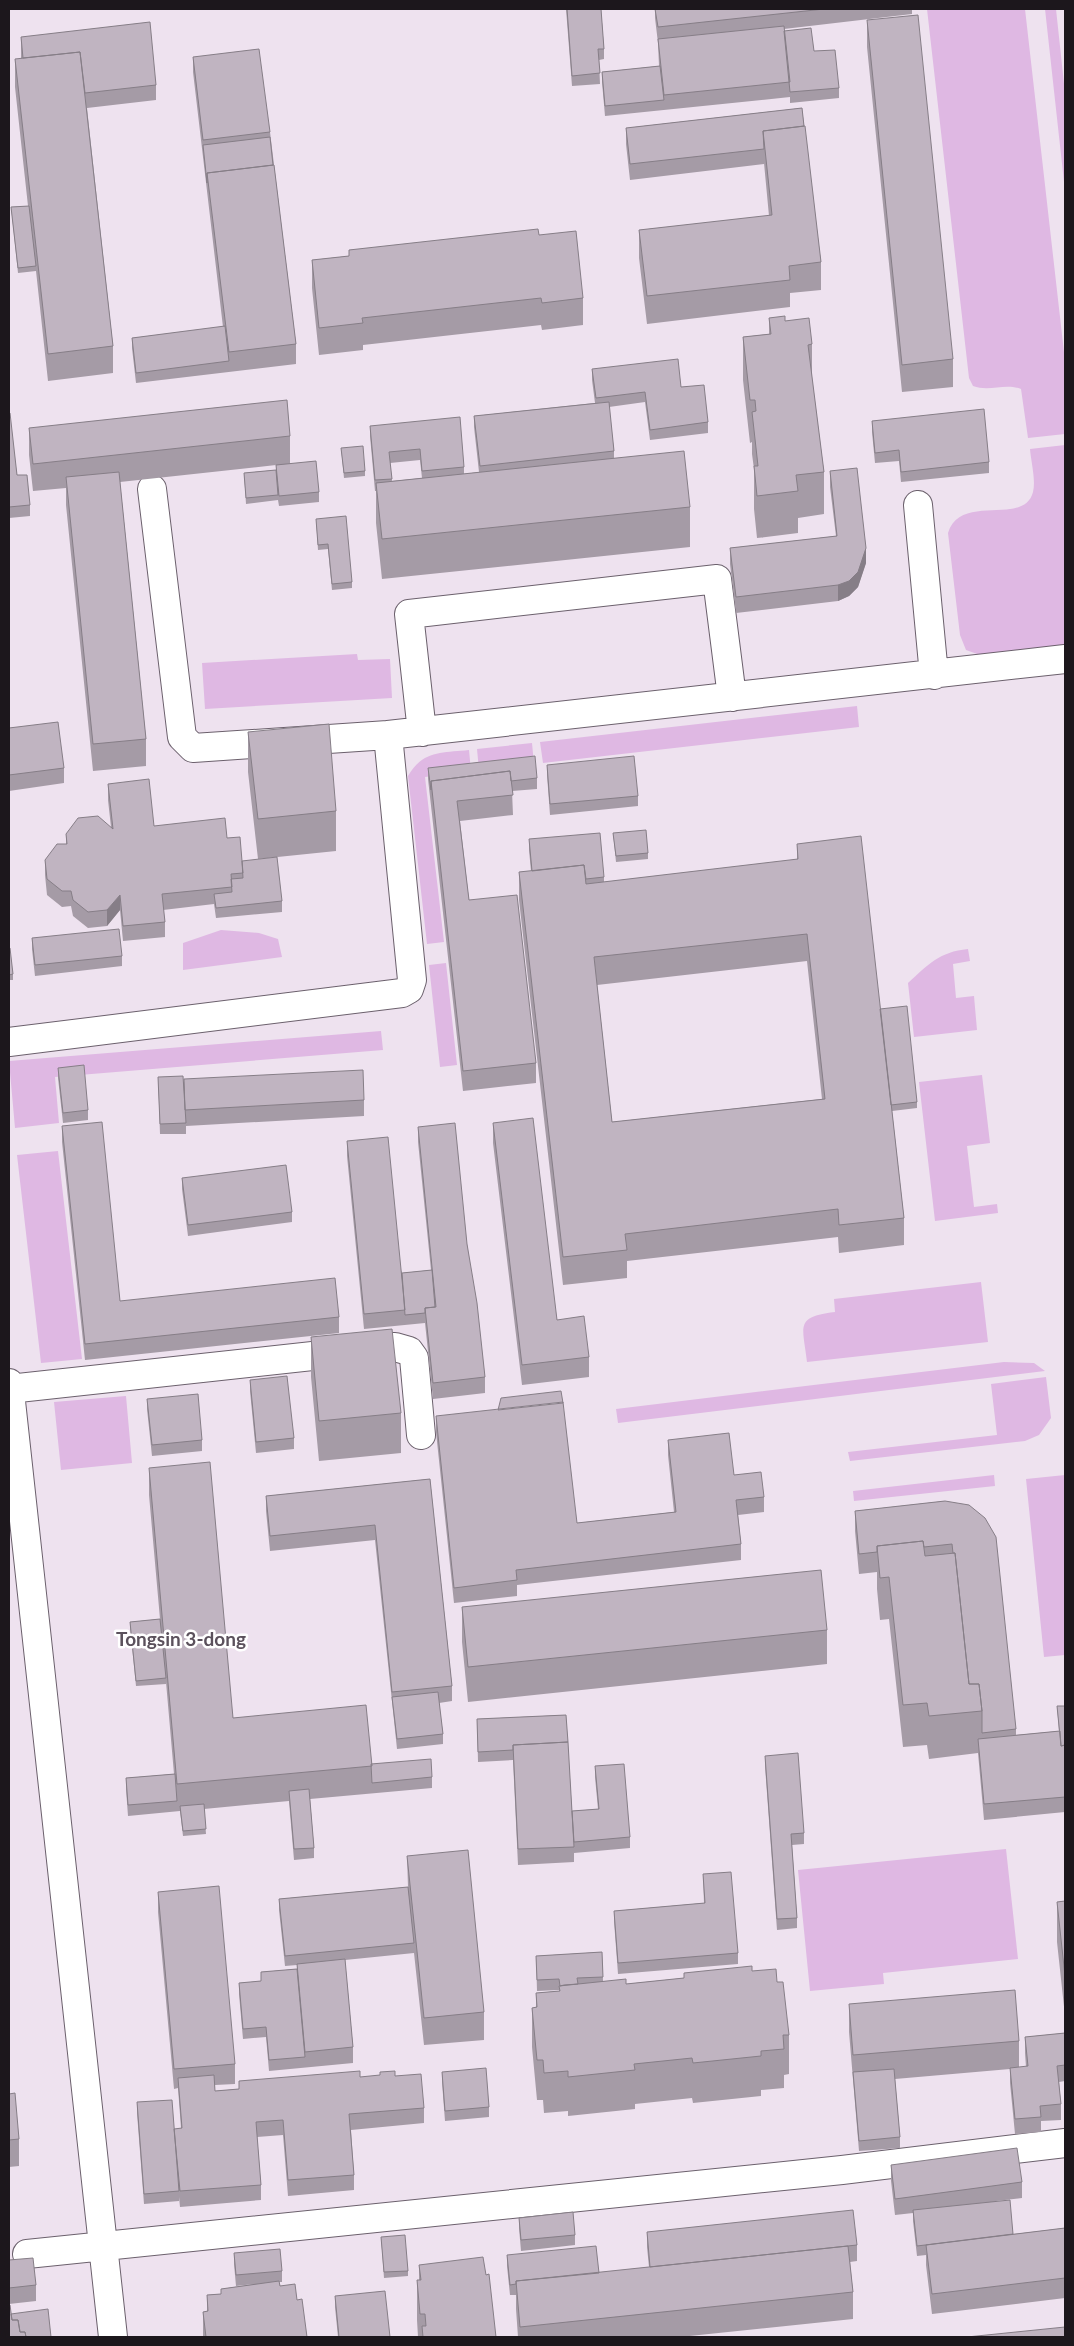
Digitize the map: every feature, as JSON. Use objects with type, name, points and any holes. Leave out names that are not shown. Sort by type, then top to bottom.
[{"type":"street","points":[[152,489],[182,737],[193,748],[422,732],[1065,659]]},
{"type":"street","points":[[918,505],[934,675]]},
{"type":"street","points":[[422,732],[409,614],[479,606],[717,580],[732,697]]},
{"type":"street","points":[[9,1042],[402,993],[409,989],[412,980],[388,735]]},
{"type":"street","points":[[113,2337],[10,1395],[395,1347],[409,1351],[414,1358],[421,1435]]},
{"type":"street","points":[[27,2254],[842,2170],[1065,2144]]},
{"type":"shaded area","points":[[927,9],[1025,9],[1065,361],[1065,434],[1028,438],[1021,389],[1015,387],[979,388],[973,386],[969,378]]},
{"type":"shaded area","points":[[1045,9],[1056,9],[1065,93],[1065,191]]},
{"type":"shaded area","points":[[1065,445],[1065,646],[980,655],[966,650],[960,635],[948,533],[955,521],[966,514],[978,511],[1006,510],[1027,502],[1034,487],[1030,449]]},
{"type":"shaded area","points":[[357,654],[358,660],[390,659],[392,698],[205,709],[202,663]]},
{"type":"shaded area","points":[[857,706],[859,727],[543,763],[540,742]]},
{"type":"shaded area","points":[[532,743],[534,764],[479,770],[477,749]]},
{"type":"shaded area","points":[[469,750],[471,771],[425,777],[444,942],[427,944],[408,776],[420,761],[434,754]]},
{"type":"shaded area","points":[[221,930],[259,933],[278,939],[282,957],[183,970],[183,943]]},
{"type":"shaded area","points":[[968,949],[970,961],[953,964],[956,998],[974,996],[977,1030],[914,1037],[908,983],[942,956]]},
{"type":"shaded area","points":[[446,963],[457,1065],[440,1067],[429,965]]},
{"type":"shaded area","points":[[381,1031],[383,1050],[55,1077],[59,1123],[15,1128],[9,1061]]},
{"type":"shaded area","points":[[982,1075],[990,1143],[967,1146],[974,1207],[997,1204],[998,1213],[935,1221],[919,1082]]},
{"type":"shaded area","points":[[58,1151],[82,1359],[41,1363],[17,1155]]},
{"type":"shaded area","points":[[981,1282],[988,1342],[807,1362],[803,1332],[804,1325],[813,1317],[835,1312],[834,1299]]},
{"type":"shaded area","points":[[1004,1362],[1034,1363],[1045,1371],[618,1423],[616,1409]]},
{"type":"shaded area","points":[[1046,1377],[1051,1418],[1039,1435],[1025,1441],[850,1461],[848,1452],[997,1435],[991,1384]]},
{"type":"shaded area","points":[[126,1396],[132,1463],[61,1470],[54,1402]]},
{"type":"shaded area","points":[[994,1475],[995,1486],[854,1501],[853,1491]]},
{"type":"shaded area","points":[[1065,1475],[1065,1655],[1044,1657],[1026,1479]]},
{"type":"shaded area","points":[[1006,1849],[1018,1959],[883,1973],[884,1984],[810,1991],[798,1870]]},
{"type":"building","points":[[567,9],[601,9],[604,49],[598,49],[600,73],[572,76]]},
{"type":"building","points":[[655,9],[824,9],[658,27]]},
{"type":"building","points":[[918,15],[953,359],[902,365],[867,20]]},
{"type":"building","points":[[150,22],[156,85],[85,93],[80,52],[23,58],[21,37]]},
{"type":"building","points":[[784,26],[790,82],[664,95],[658,39]]},
{"type":"building","points":[[811,28],[814,51],[835,50],[839,88],[790,92],[784,31]]},
{"type":"building","points":[[259,49],[270,132],[203,140],[193,57]]},
{"type":"building","points":[[80,52],[113,346],[48,354],[15,59]]},
{"type":"building","points":[[660,66],[664,100],[605,106],[602,72]]},
{"type":"building","points":[[802,108],[804,126],[763,131],[764,149],[630,164],[626,128]]},
{"type":"building","points":[[805,126],[821,262],[789,266],[790,280],[647,296],[639,230],[772,215],[763,131]]},
{"type":"building","points":[[270,137],[273,165],[207,173],[207,183],[203,145]]},
{"type":"building","points":[[274,165],[296,344],[229,352],[207,173]]},
{"type":"building","points":[[29,206],[36,266],[18,268],[11,207]]},
{"type":"building","points":[[538,229],[539,235],[576,231],[583,298],[542,303],[541,298],[362,318],[363,323],[319,328],[312,260],[349,256],[349,250]]},
{"type":"building","points":[[785,316],[785,321],[809,318],[812,344],[808,345],[824,472],[796,475],[798,491],[757,496],[754,466],[758,466],[752,412],[756,411],[755,400],[750,400],[743,337],[771,334],[769,318]]},
{"type":"building","points":[[225,326],[229,361],[136,373],[132,338]]},
{"type":"building","points":[[678,359],[681,387],[704,385],[708,422],[650,430],[645,392],[596,398],[592,369]]},
{"type":"building","points":[[287,400],[290,436],[33,464],[29,428]]},
{"type":"building","points":[[609,402],[614,451],[480,466],[474,416]]},
{"type":"building","points":[[984,409],[989,462],[901,472],[899,450],[875,453],[872,421]]},
{"type":"building","points":[[9,413],[17,475],[27,475],[30,505],[9,507]]},
{"type":"building","points":[[460,417],[464,467],[422,471],[420,449],[389,452],[392,479],[375,480],[370,426]]},
{"type":"building","points":[[363,446],[365,471],[344,473],[341,448]]},
{"type":"building","points":[[684,451],[690,507],[382,539],[376,483]]},
{"type":"building","points":[[316,461],[319,492],[279,496],[276,465]]},
{"type":"building","points":[[857,468],[866,548],[858,572],[849,581],[838,585],[736,597],[730,548],[837,536],[830,471]]},
{"type":"building","points":[[276,470],[278,495],[246,498],[244,473]]},
{"type":"building","points":[[119,472],[146,739],[93,744],[66,477]]},
{"type":"building","points":[[346,516],[352,582],[332,584],[328,544],[318,545],[316,519]]},
{"type":"building","points":[[58,722],[64,768],[9,775],[9,728]]},
{"type":"building","points":[[329,724],[336,811],[258,819],[248,732]]},
{"type":"building","points":[[535,756],[537,778],[511,781],[510,771],[431,781],[431,790],[428,768]]},
{"type":"building","points":[[634,756],[638,796],[550,804],[547,765]]},
{"type":"building","points":[[510,771],[513,795],[457,801],[469,900],[517,895],[536,1063],[463,1071],[431,781]]},
{"type":"building","points":[[149,779],[154,826],[225,818],[227,838],[240,837],[243,873],[231,874],[232,887],[162,894],[165,922],[123,926],[120,895],[107,910],[88,912],[73,900],[71,891],[62,891],[47,879],[45,860],[57,844],[67,844],[66,834],[78,818],[98,816],[113,829],[108,784]]},
{"type":"building","points":[[646,830],[648,853],[616,856],[613,833]]},
{"type":"building","points":[[600,833],[604,877],[586,879],[584,865],[532,871],[529,839]]},
{"type":"building","points":[[861,836],[904,1218],[839,1225],[838,1209],[625,1234],[627,1250],[563,1257],[519,872],[584,865],[586,884],[798,859],[797,844]],"holes":[[[807,934],[825,1099],[612,1122],[594,957]]]},
{"type":"building","points":[[277,857],[282,901],[216,908],[214,894],[232,892],[231,879],[243,878],[242,861]]},
{"type":"building","points":[[119,929],[122,956],[35,965],[32,938]]},
{"type":"building","points":[[9,948],[13,974],[9,975]]},
{"type":"building","points":[[907,1006],[917,1102],[891,1105],[880,1009]]},
{"type":"building","points":[[84,1065],[88,1110],[63,1113],[58,1068]]},
{"type":"building","points":[[363,1070],[364,1100],[185,1110],[184,1079]]},
{"type":"building","points":[[183,1076],[186,1123],[160,1124],[158,1077]]},
{"type":"building","points":[[533,1118],[557,1320],[584,1316],[589,1357],[522,1365],[493,1123]]},
{"type":"building","points":[[102,1122],[120,1301],[335,1278],[339,1317],[85,1344],[62,1126]]},
{"type":"building","points":[[455,1123],[467,1244],[477,1303],[485,1377],[433,1383],[425,1308],[436,1307],[418,1127]]},
{"type":"building","points":[[388,1137],[405,1310],[364,1314],[347,1141]]},
{"type":"building","points":[[286,1165],[292,1212],[188,1225],[182,1178]]},
{"type":"building","points":[[432,1270],[435,1307],[425,1308],[425,1313],[405,1315],[402,1273]]},
{"type":"building","points":[[392,1329],[401,1413],[319,1421],[311,1337]]},
{"type":"building","points":[[287,1376],[294,1438],[256,1442],[250,1380]]},
{"type":"building","points":[[561,1391],[563,1403],[498,1410],[501,1398]]},
{"type":"building","points":[[198,1394],[202,1440],[152,1445],[147,1399]]},
{"type":"building","points":[[563,1402],[577,1523],[676,1512],[668,1440],[729,1433],[734,1475],[761,1472],[764,1497],[736,1500],[741,1544],[516,1570],[517,1580],[454,1588],[436,1416]]},
{"type":"building","points":[[210,1462],[233,1718],[366,1705],[372,1766],[177,1784],[149,1468]]},
{"type":"building","points":[[430,1479],[452,1686],[392,1692],[375,1525],[270,1536],[266,1496]]},
{"type":"building","points":[[945,1501],[969,1505],[985,1518],[996,1537],[1016,1729],[982,1733],[979,1684],[969,1684],[955,1553],[953,1553],[952,1544],[924,1547],[923,1541],[877,1546],[877,1552],[859,1554],[855,1511]]},
{"type":"building","points":[[923,1541],[925,1556],[955,1553],[969,1684],[979,1684],[982,1711],[929,1716],[927,1703],[903,1705],[889,1577],[880,1578],[877,1546]]},
{"type":"building","points":[[821,1570],[827,1630],[468,1667],[462,1607]]},
{"type":"building","points":[[160,1619],[166,1678],[136,1681],[130,1622]]},
{"type":"building","points":[[438,1692],[443,1734],[397,1739],[392,1697]]},
{"type":"building","points":[[1057,1706],[1065,1706],[1065,1745],[1061,1746]]},
{"type":"building","points":[[566,1715],[568,1742],[513,1745],[513,1750],[478,1752],[477,1719]]},
{"type":"building","points":[[1060,1731],[1061,1746],[1065,1745],[1065,1797],[984,1804],[978,1739]]},
{"type":"building","points":[[568,1742],[574,1847],[518,1849],[513,1745]]},
{"type":"building","points":[[798,1753],[804,1833],[791,1834],[797,1918],[777,1919],[765,1756]]},
{"type":"building","points":[[431,1759],[432,1777],[372,1783],[371,1764]]},
{"type":"building","points":[[624,1764],[630,1837],[574,1842],[572,1811],[599,1809],[595,1766]]},
{"type":"building","points":[[175,1774],[177,1801],[128,1805],[126,1778]]},
{"type":"building","points":[[309,1789],[314,1848],[294,1849],[289,1791]]},
{"type":"building","points":[[204,1804],[206,1829],[183,1831],[180,1806]]},
{"type":"building","points":[[468,1850],[484,2012],[424,2018],[407,1856]]},
{"type":"building","points":[[731,1872],[738,1953],[618,1963],[614,1911],[705,1903],[703,1874]]},
{"type":"building","points":[[219,1886],[235,2064],[174,2069],[158,1892]]},
{"type":"building","points":[[408,1887],[414,1943],[285,1956],[279,1899]]},
{"type":"building","points":[[1065,1901],[1065,1976],[1057,1902]]},
{"type":"building","points":[[602,1952],[603,1977],[577,1978],[578,1984],[560,1986],[559,1979],[537,1980],[536,1956]]},
{"type":"building","points":[[345,1959],[353,2047],[305,2052],[297,1964]]},
{"type":"building","points":[[752,1966],[752,1971],[776,1969],[777,1982],[783,1982],[789,2035],[783,2035],[784,2049],[761,2051],[761,2056],[693,2063],[692,2058],[634,2064],[635,2070],[568,2077],[568,2071],[544,2073],[543,2060],[537,2060],[532,2008],[537,2007],[536,1993],[560,1991],[559,1986],[626,1979],[626,1984],[684,1978],[684,1973]]},
{"type":"building","points":[[297,1969],[305,2057],[269,2060],[266,2027],[243,2029],[239,1983],[261,1981],[261,1972]]},
{"type":"building","points":[[1015,1990],[1019,2041],[853,2055],[849,2004]]},
{"type":"building","points":[[1065,2033],[1065,2065],[1057,2066],[1061,2104],[1040,2106],[1041,2117],[1015,2119],[1010,2068],[1028,2066],[1025,2037]]},
{"type":"building","points":[[486,2068],[489,2107],[445,2111],[442,2072]]},
{"type":"building","points":[[894,2069],[900,2137],[859,2141],[853,2072]]},
{"type":"building","points":[[360,2071],[360,2077],[380,2075],[380,2072],[395,2071],[395,2076],[421,2074],[424,2108],[349,2114],[354,2175],[288,2180],[283,2120],[256,2122],[261,2185],[180,2191],[174,2129],[182,2128],[178,2078],[214,2075],[215,2091],[239,2089],[239,2081]]},
{"type":"building","points":[[15,2093],[19,2139],[9,2140],[9,2094]]},
{"type":"building","points":[[172,2100],[179,2191],[144,2194],[137,2102]]},
{"type":"building","points":[[1017,2148],[1022,2182],[895,2199],[891,2165]]},
{"type":"building","points":[[1010,2200],[1013,2234],[917,2246],[913,2210]]},
{"type":"building","points":[[853,2210],[857,2245],[650,2267],[647,2232]]},
{"type":"building","points":[[573,2212],[575,2235],[521,2240],[519,2218]]},
{"type":"building","points":[[1065,2228],[1065,2278],[932,2294],[926,2245]]},
{"type":"building","points":[[405,2235],[408,2271],[384,2272],[381,2237]]},
{"type":"building","points":[[596,2246],[599,2273],[516,2281],[516,2284],[510,2285],[507,2255]]},
{"type":"building","points":[[848,2246],[853,2292],[520,2327],[516,2281]]},
{"type":"building","points":[[280,2249],[282,2271],[236,2275],[234,2253]]},
{"type":"building","points":[[483,2257],[486,2275],[489,2274],[496,2337],[423,2337],[422,2326],[426,2326],[425,2314],[420,2314],[417,2280],[421,2280],[419,2265]]},
{"type":"building","points":[[33,2258],[36,2285],[9,2288],[9,2260]]},
{"type":"building","points":[[279,2281],[280,2286],[295,2284],[297,2300],[302,2299],[307,2337],[206,2337],[203,2312],[208,2311],[207,2295],[221,2294],[221,2289]]},
{"type":"building","points":[[385,2291],[390,2337],[339,2337],[335,2296]]},
{"type":"building","points":[[9,2305],[12,2320],[18,2320],[20,2332],[25,2332],[26,2337],[9,2337]]},
{"type":"building","points":[[48,2309],[51,2337],[26,2337],[25,2332],[20,2332],[18,2320],[12,2320],[11,2314]]},
{"type":"building","points":[[1065,2327],[1065,2337],[967,2337]]},
{"type":"district","name":"Tongsin 3-dong","points":[[181,1639]]}]
